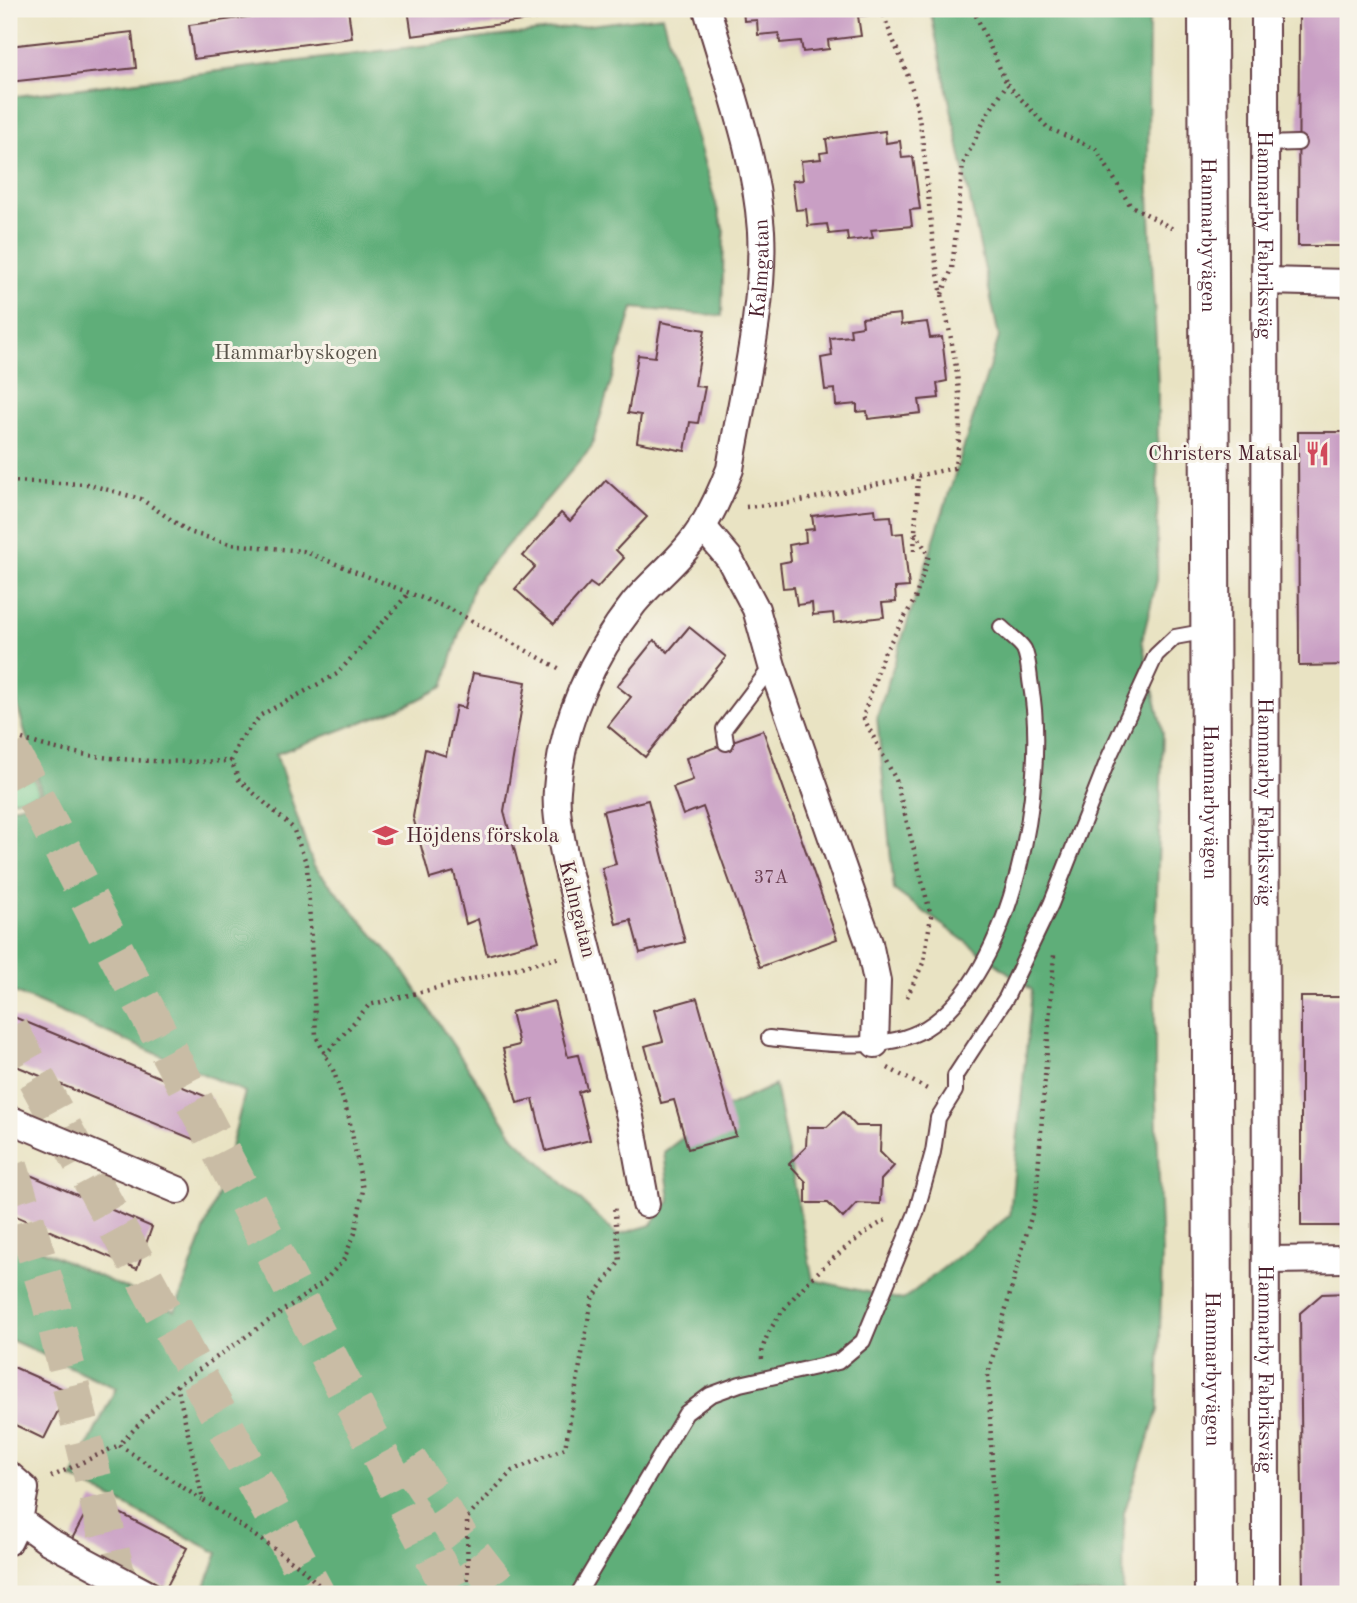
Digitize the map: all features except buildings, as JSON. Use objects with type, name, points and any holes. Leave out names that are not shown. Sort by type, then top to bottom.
[{"type":"main road","name":"Hammarbyvägen","points":[[1208,9],[1214,1594]]},
{"type":"street","name":"Kalmgatan","points":[[646,1204],[630,1117],[558,824],[557,789],[568,730],[584,682],[633,604],[696,537],[708,535],[730,469],[759,287],[761,234],[754,174],[707,9]]},
{"type":"street","name":"Hammarby Fabriksväg","points":[[1265,9],[1266,1594]]},
{"type":"street","points":[[1265,281],[1348,283]]},
{"type":"street","points":[[708,535],[729,558],[756,609],[772,666],[869,943],[877,981],[881,1043]]},
{"type":"street","points":[[9,1119],[178,1190]]},
{"type":"street","points":[[1267,1260],[1348,1259]]},
{"type":"street","points":[[17,1482],[14,1530],[48,1541],[147,1594]]},
{"type":"lane","points":[[1264,144],[1298,143]]},
{"type":"lane","points":[[769,1038],[829,1045],[881,1043],[925,1029],[959,1002],[989,956],[1013,893],[1031,796],[1037,741],[1024,649],[1001,627]]},
{"type":"lane","points":[[578,1594],[686,1413],[710,1395],[740,1384],[838,1362],[863,1341],[919,1203],[933,1152],[938,1118],[955,1091],[955,1076],[1006,998],[1051,904],[1109,757],[1156,655],[1175,637],[1211,631]]},
{"type":"lane","points":[[726,743],[724,729],[772,666]]},
{"type":"path","points":[[708,535],[742,507],[791,503],[954,468],[960,442],[960,399],[941,297],[927,164],[916,102],[882,9]]},
{"type":"path","points":[[973,9],[978,12],[990,50],[1007,83],[1048,128],[1096,149],[1130,205],[1174,230]]},
{"type":"path","points":[[941,297],[952,269],[963,164],[987,115],[1007,83]]},
{"type":"path","points":[[914,551],[918,475]]},
{"type":"path","points":[[9,481],[87,484],[141,499],[190,532],[230,544],[303,551],[450,609],[584,682]]},
{"type":"path","points":[[915,532],[929,555],[915,599],[883,655],[863,717],[896,779],[931,916],[924,961],[881,1043],[882,1065],[928,1090],[955,1091]]},
{"type":"path","points":[[17,1482],[119,1445],[177,1385],[321,1284],[343,1261],[355,1233],[363,1191],[349,1118],[316,1036],[307,865],[293,828],[239,780],[231,761],[239,741],[261,715],[337,674],[409,593]]},
{"type":"path","points":[[9,734],[85,754],[155,763],[231,761]]},
{"type":"path","points":[[998,1594],[988,1374],[1036,1199],[1055,942]]},
{"type":"path","points":[[325,1055],[369,1005],[589,950]]},
{"type":"path","points":[[764,1380],[761,1349],[776,1321],[823,1266],[882,1221],[919,1203]]},
{"type":"path","points":[[468,1594],[467,1518],[512,1471],[565,1448],[592,1299],[620,1261],[614,1205],[646,1204]]},
{"type":"path","points":[[177,1385],[203,1500]]},
{"type":"path","points":[[119,1445],[299,1566],[328,1594]]},
{"type":"green space","name":"Hammarbyskogen","points":[[930,9],[1149,9],[1148,171],[1158,387],[1157,580],[1142,641],[1163,733],[1155,943],[1155,1076],[1162,1255],[1158,1410],[1124,1513],[1123,1594],[202,1594],[218,1553],[72,1478],[116,1388],[9,1339],[9,1235],[175,1311],[223,1178],[245,1092],[9,990],[9,808],[43,799],[9,674],[9,97],[662,16],[724,232],[722,316],[633,308],[591,448],[474,584],[443,687],[410,704],[276,754],[313,865],[399,964],[515,1138],[617,1235],[651,1225],[670,1201],[664,1152],[716,1112],[775,1085],[813,1280],[903,1300],[1010,1215],[1032,990],[894,890],[877,717],[999,337]]},
{"type":"green space","points":[[9,746],[26,749],[39,794],[9,801]]},
{"type":"tunnel","points":[[9,748],[453,1594]]},
{"type":"tunnel","points":[[9,1028],[316,1594]]},
{"type":"tunnel","points":[[9,1166],[51,1303],[121,1594]]},
{"type":"tunnel","points":[[408,1461],[460,1538],[504,1594]]},
{"type":"place","name":"Christers Matsal","points":[[1318,453]]},
{"type":"place","name":"Höjdens förskola","points":[[386,835]]}]
